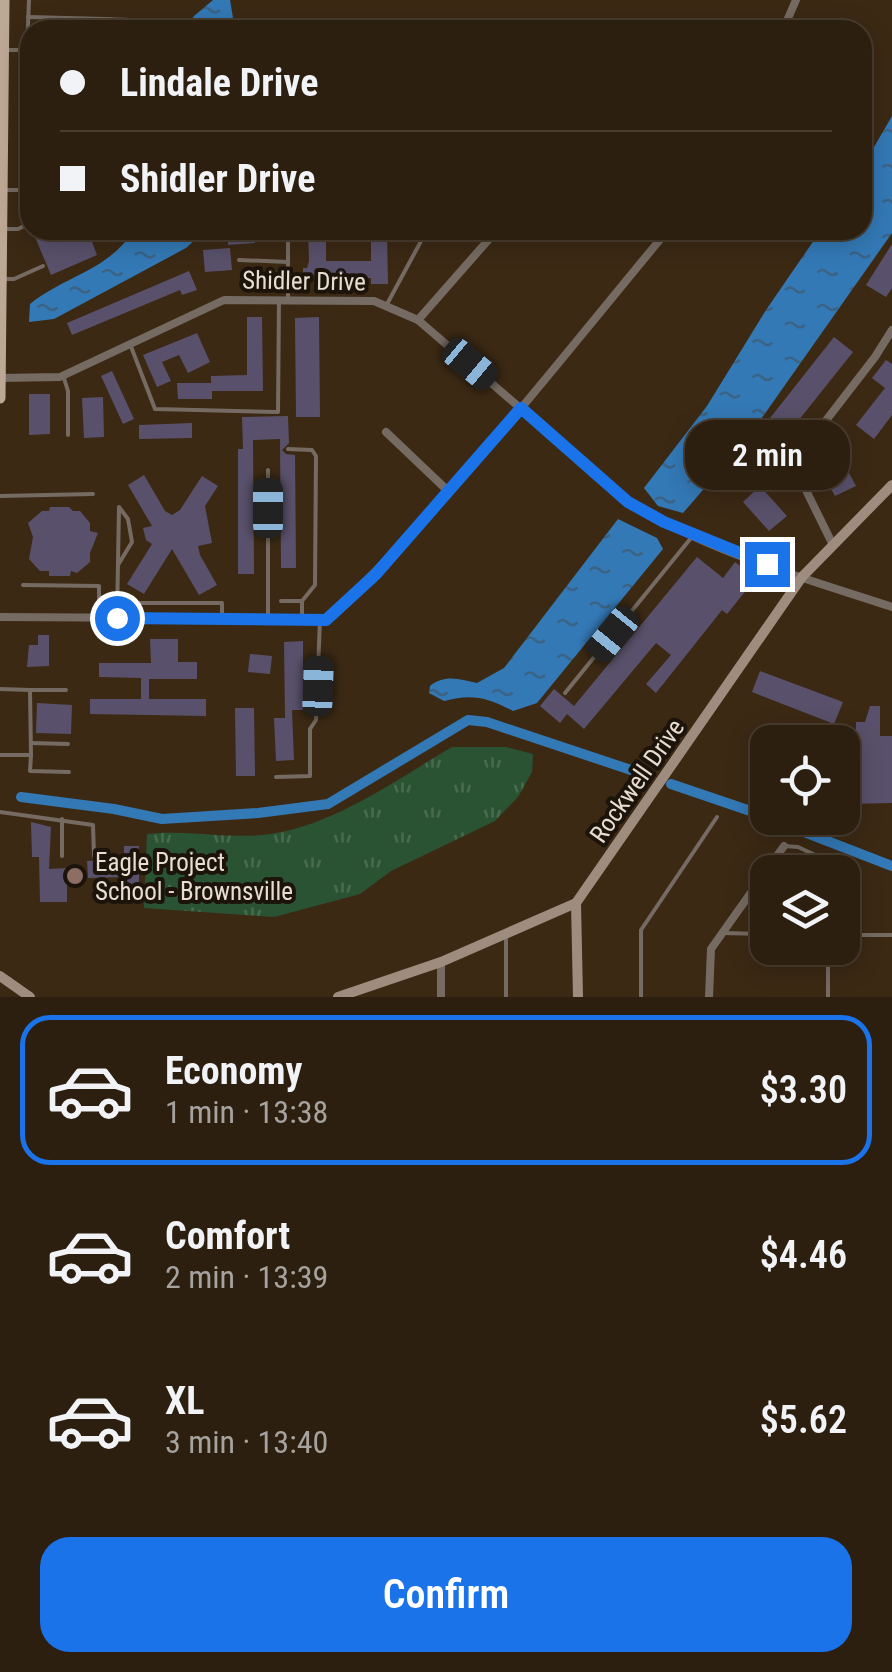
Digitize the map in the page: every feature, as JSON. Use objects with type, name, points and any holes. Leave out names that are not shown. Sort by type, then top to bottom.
[{"type":"main road","points":[[0,398],[4,0]]},
{"type":"street","points":[[418,320],[488,240]]},
{"type":"street","points":[[0,617],[326,620],[376,574],[521,408],[660,240]]},
{"type":"street","name":"Shidler Drive","points":[[0,378],[64,375],[224,300],[374,301],[418,320],[628,502],[694,535],[892,607]]},
{"type":"street","points":[[832,543],[795,468],[797,458],[892,330]]},
{"type":"street","points":[[386,432],[448,490]]},
{"type":"street","name":"Rockwell Drive","points":[[576,903],[802,577],[892,484]]},
{"type":"street","points":[[709,997],[711,949],[784,846]]},
{"type":"street","points":[[338,997],[368,992],[576,903],[578,997]]},
{"type":"street","points":[[441,997],[442,962]]},
{"type":"street","points":[[0,976],[30,997]]},
{"type":"lane","points":[[28,0],[28,17],[106,20]]},
{"type":"lane","points":[[4,50],[20,50]]},
{"type":"lane","points":[[130,344],[155,409],[278,412],[288,240]]},
{"type":"lane","points":[[386,306],[422,240]]},
{"type":"lane","points":[[239,260],[288,262]]},
{"type":"lane","points":[[0,279],[14,279],[43,266]]},
{"type":"lane","points":[[64,375],[68,435]]},
{"type":"lane","points":[[288,449],[312,450],[316,456],[315,585],[302,600],[302,619]]},
{"type":"lane","points":[[268,470],[268,619]]},
{"type":"lane","points":[[0,496],[93,494]]},
{"type":"lane","points":[[117,618],[118,507],[128,520],[132,542],[118,565]]},
{"type":"lane","points":[[565,693],[694,535]]},
{"type":"lane","points":[[22,585],[98,586],[99,618]]},
{"type":"lane","points":[[281,601],[302,600]]},
{"type":"lane","points":[[117,603],[222,603],[222,619]]},
{"type":"lane","points":[[276,777],[310,776],[310,729],[316,720],[320,620]]},
{"type":"lane","points":[[0,689],[66,690]]},
{"type":"lane","points":[[30,690],[30,770],[69,772]]},
{"type":"lane","points":[[30,743],[68,744]]},
{"type":"lane","points":[[0,755],[30,756]]},
{"type":"lane","points":[[0,812],[93,826],[94,856]]},
{"type":"lane","points":[[642,997],[641,930],[717,817]]},
{"type":"lane","points":[[62,819],[62,856]]},
{"type":"lane","points":[[784,846],[815,855]]},
{"type":"lane","points":[[723,933],[750,934]]},
{"type":"lane","points":[[506,934],[506,997]]},
{"type":"lane","points":[[860,934],[892,935]]},
{"type":"lane","points":[[828,965],[828,997]]},
{"type":"green space","points":[[452,747],[506,747],[533,754],[532,772],[518,797],[495,821],[391,871],[360,894],[274,917],[144,908],[147,834],[255,836],[295,829],[365,799]]},
{"type":"water","points":[[213,0],[230,0],[233,20],[191,20]]},
{"type":"water","points":[[892,116],[892,233],[747,439],[683,513],[658,506],[644,488],[707,406],[814,240],[872,240],[872,150]]},
{"type":"water","points":[[126,240],[195,240],[54,319],[29,322],[30,304],[98,264]]},
{"type":"water","points":[[618,519],[657,538],[663,549],[537,703],[513,711],[480,698],[444,701],[429,693],[430,686],[441,680],[477,683],[504,668]]},
{"type":"building","points":[[36,240],[97,240],[92,242],[97,255],[51,275]]},
{"type":"building","points":[[228,240],[255,240],[255,243],[228,245]]},
{"type":"building","points":[[308,240],[326,240],[326,261],[371,261],[371,240],[387,240],[388,284],[371,284],[371,278],[303,279],[303,268],[307,268]]},
{"type":"building","points":[[892,244],[892,288],[886,297],[866,285]]},
{"type":"building","points":[[230,248],[232,270],[205,272],[203,250]]},
{"type":"building","points":[[189,271],[197,290],[182,295],[180,290],[72,335],[67,323]]},
{"type":"building","points":[[247,317],[262,317],[263,391],[212,391],[212,399],[178,399],[177,383],[211,383],[211,376],[247,375]]},
{"type":"building","points":[[319,317],[320,417],[296,417],[295,318]]},
{"type":"building","points":[[197,333],[210,362],[188,373],[179,355],[162,362],[171,381],[157,387],[143,355]]},
{"type":"building","points":[[834,337],[853,352],[755,475],[737,460]]},
{"type":"building","points":[[886,360],[892,364],[892,415],[874,439],[856,425],[885,388],[872,378]]},
{"type":"building","points":[[112,371],[134,419],[123,424],[101,376]]},
{"type":"building","points":[[29,394],[50,394],[50,434],[29,435]]},
{"type":"building","points":[[103,397],[104,437],[84,438],[82,398]]},
{"type":"building","points":[[288,416],[289,443],[282,450],[295,455],[296,568],[281,568],[280,439],[253,440],[254,574],[238,574],[238,449],[243,449],[242,417]]},
{"type":"building","points":[[192,423],[192,438],[139,439],[139,425]]},
{"type":"building","points":[[836,449],[856,486],[835,496],[815,461]]},
{"type":"building","points":[[144,475],[165,511],[172,515],[180,510],[202,476],[218,486],[205,506],[212,543],[198,546],[217,585],[199,595],[172,549],[144,594],[127,584],[152,544],[146,540],[143,528],[152,526],[128,485]]},
{"type":"building","points":[[760,486],[787,516],[769,531],[743,502]]},
{"type":"building","points":[[50,507],[80,511],[90,523],[90,531],[98,533],[90,562],[77,573],[71,571],[70,576],[49,576],[49,571],[40,571],[29,559],[33,537],[28,523]]},
{"type":"building","points":[[697,557],[723,578],[735,562],[756,578],[727,614],[722,610],[656,693],[646,684],[671,655],[656,643],[584,729],[567,714],[560,723],[540,706],[554,689],[574,706]]},
{"type":"building","points":[[38,635],[49,635],[49,666],[27,667],[29,645],[38,645]]},
{"type":"building","points":[[150,639],[178,639],[178,662],[197,662],[197,679],[149,679],[149,699],[206,699],[206,716],[90,714],[90,699],[141,699],[141,678],[99,677],[99,663],[151,663]]},
{"type":"building","points":[[303,641],[303,710],[292,710],[294,760],[276,761],[274,718],[285,718],[284,642]]},
{"type":"building","points":[[250,654],[272,656],[270,674],[248,672]]},
{"type":"building","points":[[760,671],[843,702],[834,724],[752,692]]},
{"type":"building","points":[[37,703],[72,705],[71,734],[36,733]]},
{"type":"building","points":[[870,706],[880,706],[880,736],[892,736],[892,803],[860,804],[860,725],[856,722],[865,722]]},
{"type":"building","points":[[235,708],[254,708],[255,776],[236,776]]},
{"type":"building","points":[[31,822],[51,827],[49,869],[67,868],[67,902],[40,902],[39,857],[32,857]]},
{"type":"building","points":[[124,846],[139,846],[139,893],[123,893],[124,877],[88,878],[87,861],[124,859]]},
{"type":"waterway","points":[[21,797],[162,819],[328,804],[468,720],[487,722],[643,774]]},
{"type":"waterway","points":[[671,784],[750,811]]},
{"type":"waterway","points":[[812,835],[892,866]]},
{"type":"place","name":"Eagle Project School - Brownsville","points":[[75,876]]},
{"type":"route","points":[[117,618],[326,620],[376,574],[521,408],[628,502],[664,522],[767,564]]}]
